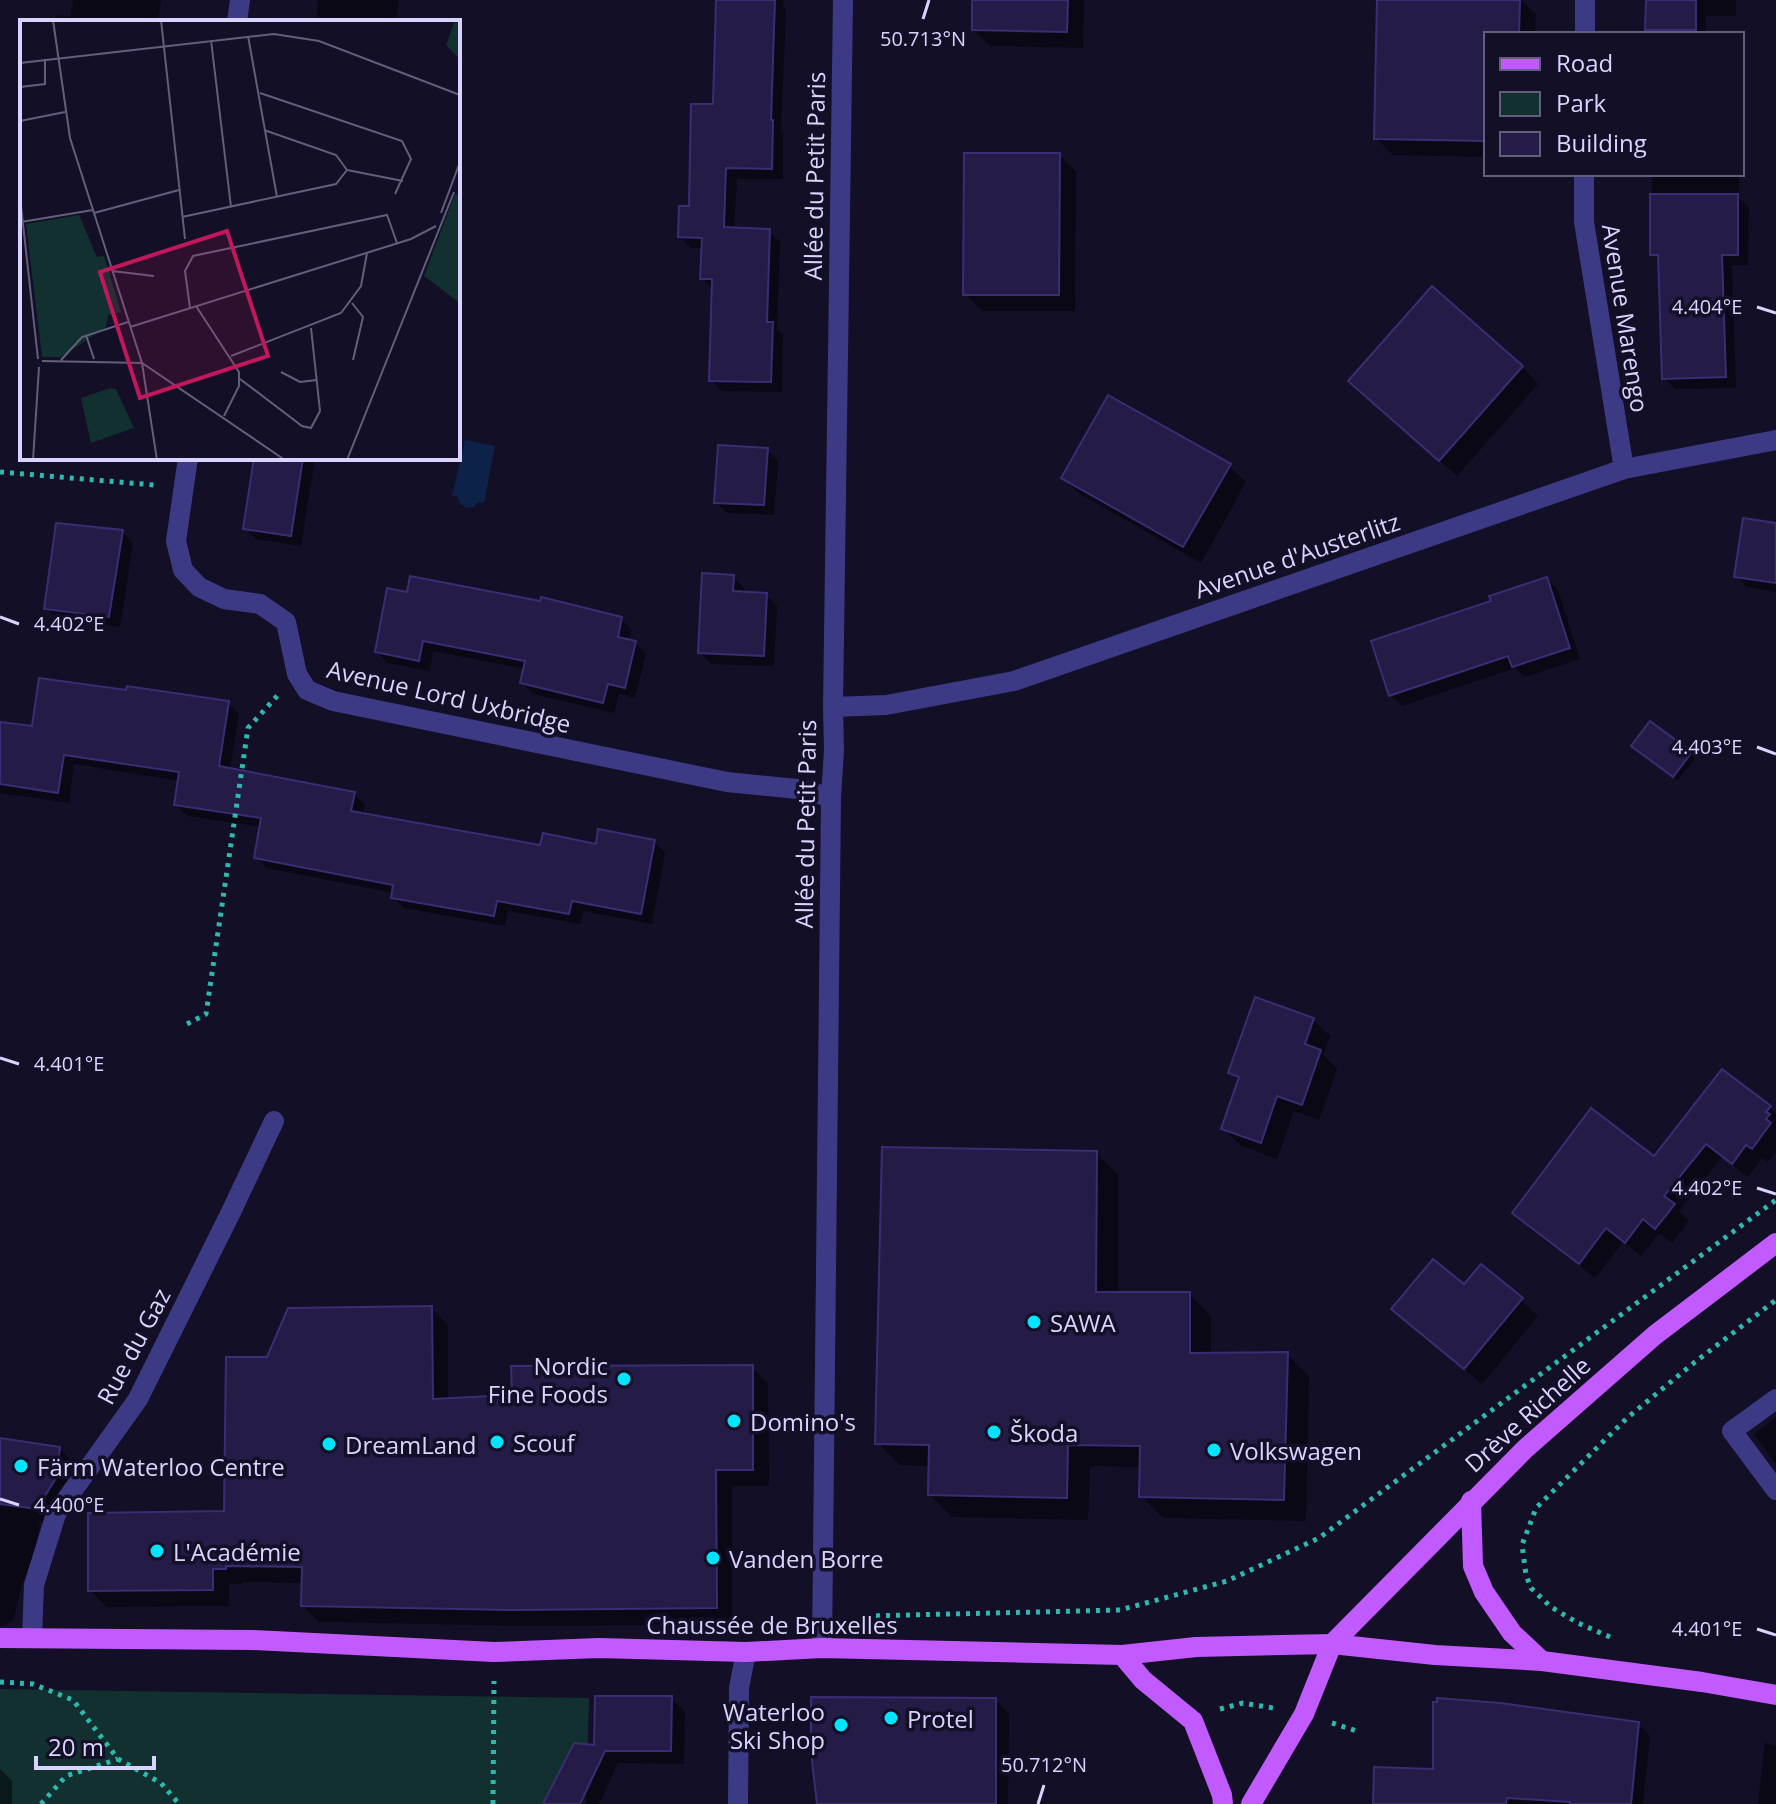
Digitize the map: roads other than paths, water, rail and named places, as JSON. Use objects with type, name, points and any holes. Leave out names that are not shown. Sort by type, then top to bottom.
[{"type":"main road","name":"Drève Richelle","points":[[1332,1644],[1525,1449],[1655,1335],[1776,1243]]},
{"type":"main road","points":[[1471,1501],[1473,1566],[1484,1592],[1512,1633],[1542,1661]]},
{"type":"main road","name":"Chaussée de Bruxelles","points":[[0,1638],[252,1640],[494,1652],[599,1648],[746,1652],[822,1648],[1122,1655],[1196,1647],[1332,1644],[1435,1655],[1542,1661],[1776,1695]]},
{"type":"main road","points":[[1251,1804],[1304,1714],[1332,1644]]},
{"type":"main road","points":[[1122,1655],[1143,1680],[1193,1721],[1223,1804]]},
{"type":"street","points":[[237,20],[240,0]]},
{"type":"street","name":"Allée du Petit Paris","points":[[822,1648],[843,0]]},
{"type":"street","points":[[1585,0],[1585,32]]},
{"type":"street","name":"Avenue Marengo","points":[[1584,176],[1584,222],[1624,469]]},
{"type":"street","name":"Avenue d'Austerlitz","points":[[833,707],[886,705],[1014,681],[1624,469],[1776,440]]},
{"type":"street","name":"Avenue Lord Uxbridge","points":[[188,460],[176,541],[183,570],[199,587],[224,599],[260,604],[286,622],[297,674],[307,690],[333,701],[727,782],[797,789],[831,797]]},
{"type":"street","name":"Rue du Gaz","points":[[32,1638],[34,1585],[56,1514],[138,1399],[274,1121]]},
{"type":"street","points":[[1776,1399],[1732,1431],[1776,1490]]},
{"type":"street","points":[[738,1804],[739,1688],[746,1652]]},
{"type":"water","points":[[465,440],[495,446],[484,503],[478,502],[474,507],[467,508],[460,504],[458,497],[452,496]]},
{"type":"place","name":"SAWA","points":[[1034,1322]]},
{"type":"place","name":"Nordic Fine Foods","points":[[624,1379]]},
{"type":"place","name":"Domino's","points":[[734,1421]]},
{"type":"place","name":"Škoda","points":[[994,1432]]},
{"type":"place","name":"Scouf","points":[[497,1442]]},
{"type":"place","name":"DreamLand","points":[[329,1444]]},
{"type":"place","name":"Volkswagen","points":[[1214,1450]]},
{"type":"place","name":"Färm Waterloo Centre","points":[[21,1466]]},
{"type":"place","name":"L'Académie","points":[[157,1551]]},
{"type":"place","name":"Vanden Borre","points":[[713,1558]]},
{"type":"place","name":"Protel","points":[[891,1718]]},
{"type":"place","name":"Waterloo Ski Shop","points":[[841,1725]]}]
